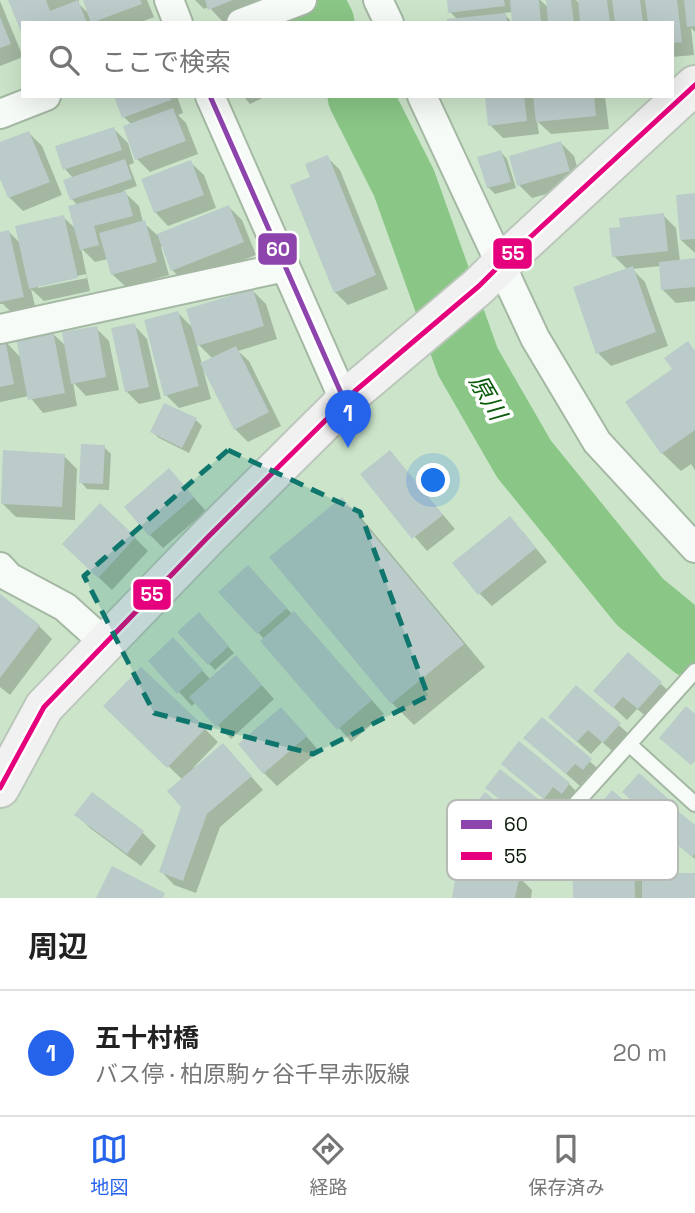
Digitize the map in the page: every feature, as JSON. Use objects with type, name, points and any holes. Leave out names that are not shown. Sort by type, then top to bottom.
[{"type":"main road","points":[[0,788],[44,707],[105,643],[350,396],[490,275],[695,85]]},
{"type":"street","points":[[169,0],[177,21]]},
{"type":"street","points":[[252,19],[302,0]]},
{"type":"street","points":[[378,0],[388,21]]},
{"type":"street","points":[[0,114],[41,98]]},
{"type":"street","points":[[211,98],[285,267],[350,396]]},
{"type":"street","points":[[423,98],[490,275],[535,338],[597,442],[695,548]]},
{"type":"street","points":[[0,329],[285,267]]},
{"type":"street","points":[[0,567],[9,577],[65,607],[105,643]]},
{"type":"lane","points":[[580,800],[695,671]]},
{"type":"lane","points":[[629,745],[695,804]]},
{"type":"highlighted area","points":[[228,450],[360,512],[428,696],[313,754],[154,713],[84,576]]},
{"type":"building","points":[[8,0],[46,0],[50,11],[78,0],[86,21],[21,21],[21,32]]},
{"type":"building","points":[[83,0],[140,0],[142,4],[96,21],[90,21]]},
{"type":"building","points":[[205,0],[233,0],[208,10]]},
{"type":"building","points":[[447,0],[504,0],[505,6],[448,13]]},
{"type":"building","points":[[510,0],[539,0],[541,21],[512,21]]},
{"type":"building","points":[[546,0],[571,0],[574,21],[548,21]]},
{"type":"building","points":[[578,0],[607,0],[610,21],[580,21]]},
{"type":"building","points":[[612,0],[640,0],[643,21],[615,21]]},
{"type":"building","points":[[645,0],[677,0],[682,42],[674,43],[674,21],[648,21]]},
{"type":"building","points":[[684,0],[695,0],[695,26],[687,27]]},
{"type":"building","points":[[506,13],[507,21],[447,21]]},
{"type":"building","points":[[0,17],[11,44],[0,48]]},
{"type":"building","points":[[115,98],[170,98],[171,100],[122,118]]},
{"type":"building","points":[[485,98],[524,98],[527,121],[488,126]]},
{"type":"building","points":[[533,98],[594,98],[596,116],[536,122]]},
{"type":"building","points":[[173,108],[186,141],[135,160],[123,126]]},
{"type":"building","points":[[114,127],[122,150],[63,170],[55,146]]},
{"type":"building","points":[[29,131],[50,182],[8,198],[0,179],[0,142]]},
{"type":"building","points":[[561,141],[570,171],[517,186],[509,156]]},
{"type":"building","points":[[501,150],[511,182],[487,188],[477,157]]},
{"type":"building","points":[[328,155],[376,275],[334,293],[290,185],[310,177],[305,164]]},
{"type":"building","points":[[125,159],[132,179],[70,200],[63,180]]},
{"type":"building","points":[[191,160],[204,195],[154,213],[141,179]]},
{"type":"building","points":[[126,191],[133,216],[94,226],[99,245],[80,250],[68,206]]},
{"type":"building","points":[[695,193],[695,239],[680,240],[676,195]]},
{"type":"building","points":[[229,205],[244,242],[171,271],[157,234]]},
{"type":"building","points":[[664,213],[668,251],[612,257],[609,228],[620,227],[619,218]]},
{"type":"building","points":[[64,215],[78,278],[29,289],[15,226]]},
{"type":"building","points":[[145,220],[157,262],[111,275],[99,233]]},
{"type":"building","points":[[9,230],[24,297],[0,302],[0,232]]},
{"type":"building","points":[[695,258],[695,287],[661,290],[659,262]]},
{"type":"building","points":[[633,266],[656,332],[596,354],[573,287]]},
{"type":"building","points":[[253,289],[264,326],[197,346],[186,309]]},
{"type":"building","points":[[178,311],[199,386],[164,396],[144,320]]},
{"type":"building","points":[[135,323],[149,387],[125,392],[111,328]]},
{"type":"building","points":[[97,326],[106,377],[71,384],[62,332]]},
{"type":"building","points":[[53,331],[65,393],[28,400],[16,338]]},
{"type":"building","points":[[5,339],[14,384],[0,387],[0,340]]},
{"type":"building","points":[[688,341],[695,351],[695,430],[661,454],[625,402],[672,369],[664,358]]},
{"type":"building","points":[[236,346],[269,412],[234,430],[200,363]]},
{"type":"building","points":[[164,403],[197,418],[182,448],[150,432]]},
{"type":"building","points":[[81,444],[105,445],[103,484],[79,483]]},
{"type":"building","points":[[3,450],[65,454],[62,507],[1,504]]},
{"type":"building","points":[[390,450],[443,515],[412,539],[360,474]]},
{"type":"building","points":[[169,468],[194,497],[149,536],[124,507]]},
{"type":"building","points":[[342,497],[464,644],[391,704],[269,557]]},
{"type":"building","points":[[100,503],[136,537],[98,578],[62,544]]},
{"type":"building","points":[[510,516],[536,548],[478,595],[452,563]]},
{"type":"building","points":[[248,565],[287,608],[257,634],[218,592]]},
{"type":"building","points":[[0,594],[40,625],[0,678]]},
{"type":"building","points":[[294,611],[372,700],[337,730],[260,641]]},
{"type":"building","points":[[199,612],[229,646],[208,665],[177,632]]},
{"type":"building","points":[[173,637],[203,670],[177,694],[148,661]]},
{"type":"building","points":[[628,652],[662,682],[638,709],[623,697],[613,708],[593,691]]},
{"type":"building","points":[[236,655],[262,685],[216,727],[189,697]]},
{"type":"building","points":[[141,667],[206,728],[167,768],[103,706]]},
{"type":"building","points":[[576,685],[621,723],[603,743],[588,730],[577,742],[548,717]]},
{"type":"building","points":[[686,706],[695,714],[695,761],[691,765],[659,738]]},
{"type":"building","points":[[281,707],[307,736],[263,774],[238,744]]},
{"type":"building","points":[[542,717],[592,759],[583,770],[575,764],[566,774],[523,738]]},
{"type":"building","points":[[519,741],[570,783],[562,794],[553,787],[544,799],[501,764]]},
{"type":"building","points":[[223,743],[252,776],[207,814],[183,881],[159,872],[181,807],[167,791]]},
{"type":"building","points":[[500,769],[539,800],[500,800],[485,788]]},
{"type":"building","points":[[639,773],[670,800],[631,800],[622,792]]},
{"type":"building","points":[[612,790],[624,800],[603,800]]},
{"type":"building","points":[[92,792],[144,831],[127,854],[74,815]]},
{"type":"building","points":[[485,792],[495,800],[478,800]]},
{"type":"building","points":[[678,811],[695,825],[695,854],[692,857],[678,845]]},
{"type":"building","points":[[112,866],[165,893],[163,898],[96,898]]},
{"type":"building","points":[[678,873],[695,873],[695,898],[642,898],[642,880],[678,880]]},
{"type":"building","points":[[455,880],[519,880],[515,898],[452,898]]},
{"type":"building","points":[[573,880],[635,880],[635,898],[573,898]]},
{"type":"waterway","name":"原川","points":[[310,0],[321,21]]},
{"type":"waterway","name":"原川","points":[[361,98],[404,183],[468,362],[524,459],[640,602],[695,647]]},
{"type":"transit line","name":"55","points":[[0,788],[44,707],[208,537],[355,391],[479,286],[695,85]]},
{"type":"transit line","name":"60","points":[[211,98],[345,402]]},
{"type":"place","name":"五十村橋","points":[[348,448]]}]
